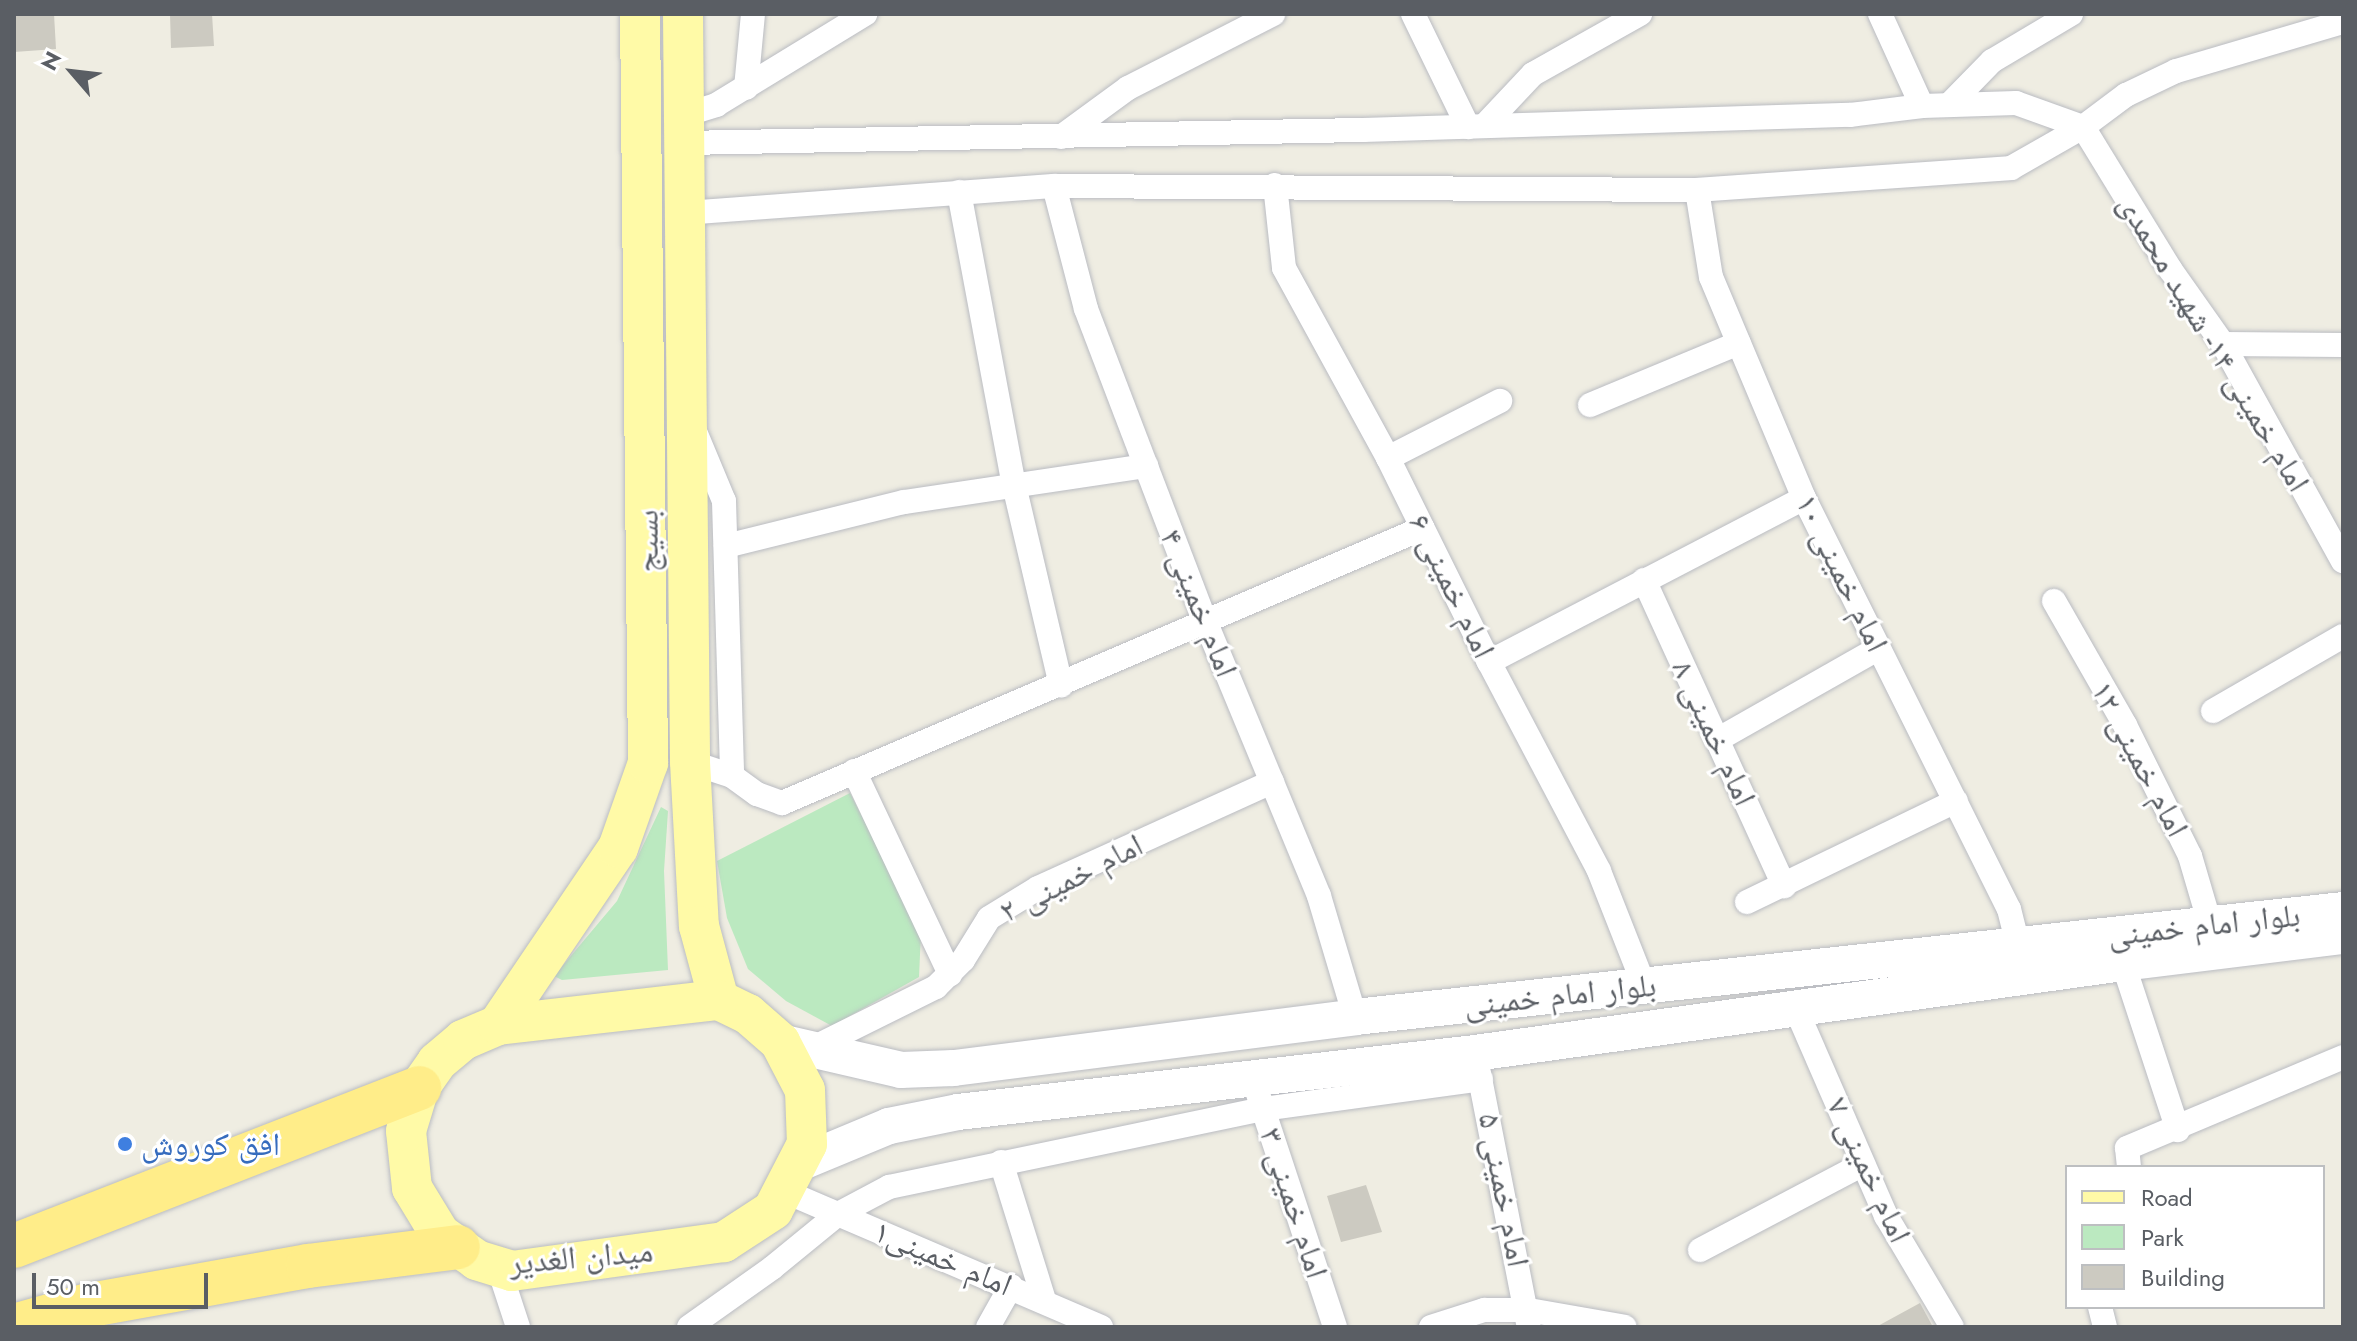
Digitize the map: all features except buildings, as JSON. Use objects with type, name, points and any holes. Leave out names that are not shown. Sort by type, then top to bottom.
[{"type":"highway","points":[[14,1246],[419,1088]]},
{"type":"highway","points":[[14,1326],[89,1316],[308,1266],[458,1247]]},
{"type":"main road","name":"بسیج","points":[[498,1025],[618,848],[648,763],[640,14]]},
{"type":"main road","name":"بسیج","points":[[683,14],[690,762],[699,926],[719,1000]]},
{"type":"main road","points":[[648,763],[690,762]]},
{"type":"main road","name":"بلوار امام خمینی","points":[[792,1177],[889,1126],[958,1112],[1258,1094],[1478,1066],[1796,1009],[2001,958],[2210,924],[2342,932]]},
{"type":"main road","name":"بلوار امام خمینی","points":[[796,1045],[901,1070],[954,1068],[1355,1017],[1644,985],[2001,958],[2123,963],[2342,932]]},
{"type":"main road","points":[[719,1000],[748,1014],[796,1045],[805,1090],[807,1144],[792,1177]]},
{"type":"main road","name":"میدان الغدیر","points":[[719,1000],[498,1025],[463,1040],[437,1062],[419,1088],[406,1131],[412,1188],[440,1234],[477,1260],[512,1271],[724,1242],[773,1210],[792,1177]]},
{"type":"street","points":[[746,88],[753,14]]},
{"type":"street","points":[[684,129],[716,105],[865,14]]},
{"type":"street","points":[[1061,137],[1128,88],[1273,14]]},
{"type":"street","points":[[1413,14],[1476,126]]},
{"type":"street","points":[[1476,126],[1533,74],[1640,14]]},
{"type":"street","points":[[1880,14],[1922,106]]},
{"type":"street","points":[[1949,105],[1992,61],[2071,14]]},
{"type":"street","points":[[685,213],[1054,186],[1697,190],[2011,168],[2083,127],[2126,95],[2176,71],[2343,22]]},
{"type":"street","points":[[684,129],[1061,137],[1850,115],[1922,106],[2016,103],[2083,127]]},
{"type":"street","name":"امام خمینی ۱۴- شهید محمدی","points":[[2083,127],[2170,269],[2223,344],[2343,561]]},
{"type":"street","name":"امام خمینی ۶","points":[[1275,185],[1284,268],[1388,458],[1489,662],[1599,871],[1644,985]]},
{"type":"street","name":"امام خمینی ۴","points":[[1054,186],[1086,309],[1206,623],[1319,896],[1355,1017]]},
{"type":"street","name":"امام خمینی ۱۰","points":[[1697,190],[1711,277],[1804,498],[2009,909],[2001,958]]},
{"type":"street","points":[[959,192],[1014,485],[1061,686]]},
{"type":"street","points":[[1590,405],[1739,343]]},
{"type":"street","points":[[2223,344],[2343,345]]},
{"type":"street","points":[[1388,458],[1500,401]]},
{"type":"street","points":[[687,411],[724,501],[732,776]]},
{"type":"street","points":[[726,546],[904,502],[1146,466]]},
{"type":"street","points":[[1489,662],[1804,498]]},
{"type":"street","points":[[690,762],[732,776],[757,794],[782,803],[1061,686],[1423,528]]},
{"type":"street","name":"امام خمینی ۸","points":[[1644,580],[1784,886]]},
{"type":"street","name":"امام خمینی ۱۲","points":[[2054,601],[2125,725],[2190,856],[2210,924]]},
{"type":"street","points":[[2213,711],[2343,636]]},
{"type":"street","points":[[1717,740],[1879,648]]},
{"type":"street","points":[[854,771],[950,974]]},
{"type":"street","name":"امام خمینی ۲","points":[[796,1045],[936,987],[963,960],[989,918],[1038,888],[1272,782]]},
{"type":"street","points":[[1747,902],[1956,801]]},
{"type":"street","points":[[2123,963],[2178,1130]]},
{"type":"street","name":"امام خمینی ۷","points":[[1796,1009],[1886,1216],[1952,1327]]},
{"type":"street","points":[[2129,1165],[2127,1148],[2178,1130],[2343,1057]]},
{"type":"street","name":"امام خمینی ۵","points":[[1478,1066],[1529,1318]]},
{"type":"street","points":[[689,1327],[772,1268],[838,1214],[889,1187],[1001,1162],[1258,1094]]},
{"type":"street","name":"امام خمینی ۳","points":[[1258,1094],[1335,1327]]},
{"type":"street","points":[[1001,1162],[1044,1300]]},
{"type":"street","points":[[1700,1250],[1863,1164]]},
{"type":"street","name":"امام خمینی۱","points":[[792,1177],[838,1214],[1101,1327]]},
{"type":"street","points":[[498,1266],[518,1327]]},
{"type":"street","points":[[988,1327],[1011,1286]]},
{"type":"street","points":[[1431,1327],[1484,1310],[1529,1318],[1625,1327]]},
{"type":"green space","points":[[850,793],[921,932],[919,977],[832,1026],[786,1001],[748,969],[727,918],[717,861]]},
{"type":"green space","points":[[661,807],[668,811],[664,871],[668,970],[562,980],[554,976],[617,901]]},
{"type":"place","name":"افق کوروش","points":[[125,1144]]}]
